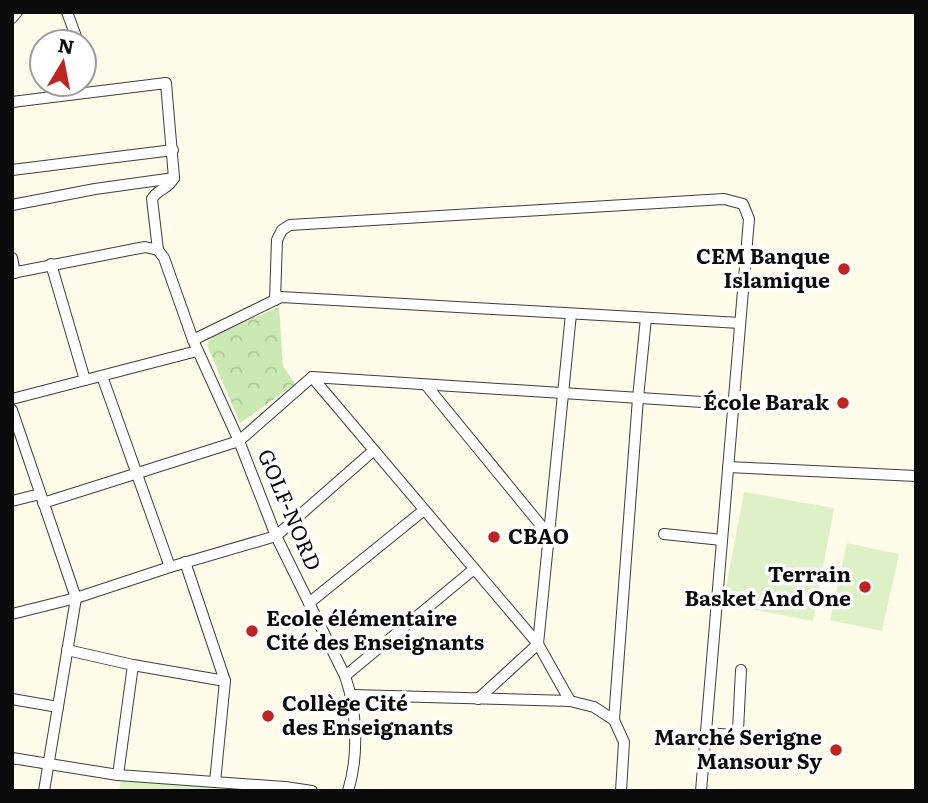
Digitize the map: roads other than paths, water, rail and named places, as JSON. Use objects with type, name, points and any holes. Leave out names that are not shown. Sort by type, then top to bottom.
[{"type":"street","points":[[12,18],[17,12]]},
{"type":"street","points":[[12,102],[166,83],[174,178],[95,189],[12,205]]},
{"type":"street","points":[[12,170],[173,150]]},
{"type":"street","name":"GOLF-NORD","points":[[174,178],[171,185],[155,194],[152,199],[158,250],[164,258],[195,346],[239,441],[276,536],[352,695],[354,749],[348,791]]},
{"type":"street","points":[[275,300],[277,240],[282,230],[290,225],[724,199],[743,204],[749,219],[701,791]]},
{"type":"street","points":[[12,258],[14,273],[145,247],[158,250]]},
{"type":"street","points":[[51,264],[85,380]]},
{"type":"street","points":[[12,399],[102,376],[195,346],[281,297],[740,323]]},
{"type":"street","points":[[478,699],[538,644],[571,314]]},
{"type":"street","points":[[621,791],[624,742],[614,720],[646,318]]},
{"type":"street","points":[[102,376],[170,567]]},
{"type":"street","points":[[12,501],[42,498],[137,473],[239,441],[312,377],[733,404]]},
{"type":"street","points":[[312,377],[538,644],[570,701]]},
{"type":"street","points":[[426,384],[548,534]]},
{"type":"street","points":[[12,410],[76,598],[44,791]]},
{"type":"street","points":[[12,614],[76,598],[185,562],[276,536],[373,451]]},
{"type":"street","points":[[728,467],[916,476]]},
{"type":"street","points":[[309,603],[424,510]]},
{"type":"street","points":[[664,534],[722,540]]},
{"type":"street","points":[[185,562],[225,681],[215,782]]},
{"type":"street","points":[[345,676],[474,569]]},
{"type":"street","points":[[67,650],[225,681]]},
{"type":"street","points":[[118,775],[133,665]]},
{"type":"street","points":[[706,733],[734,735],[738,730],[741,670]]},
{"type":"street","points":[[352,695],[570,701],[594,707],[614,720]]},
{"type":"street","points":[[12,699],[58,706]]},
{"type":"street","points":[[12,758],[118,775],[312,791]]},
{"type":"place","name":"CEM Banque Islamique","points":[[844,269]]},
{"type":"place","name":"École Barak","points":[[843,403]]},
{"type":"place","name":"CBAO","points":[[494,537]]},
{"type":"place","name":"Terrain Basket And One","points":[[865,587]]},
{"type":"place","name":"Ecole élémentaire Cité des Enseignants","points":[[252,631]]},
{"type":"place","name":"Collège Cité des Enseignants","points":[[268,716]]},
{"type":"place","name":"Marché Serigne Mansour Sy","points":[[836,750]]}]
